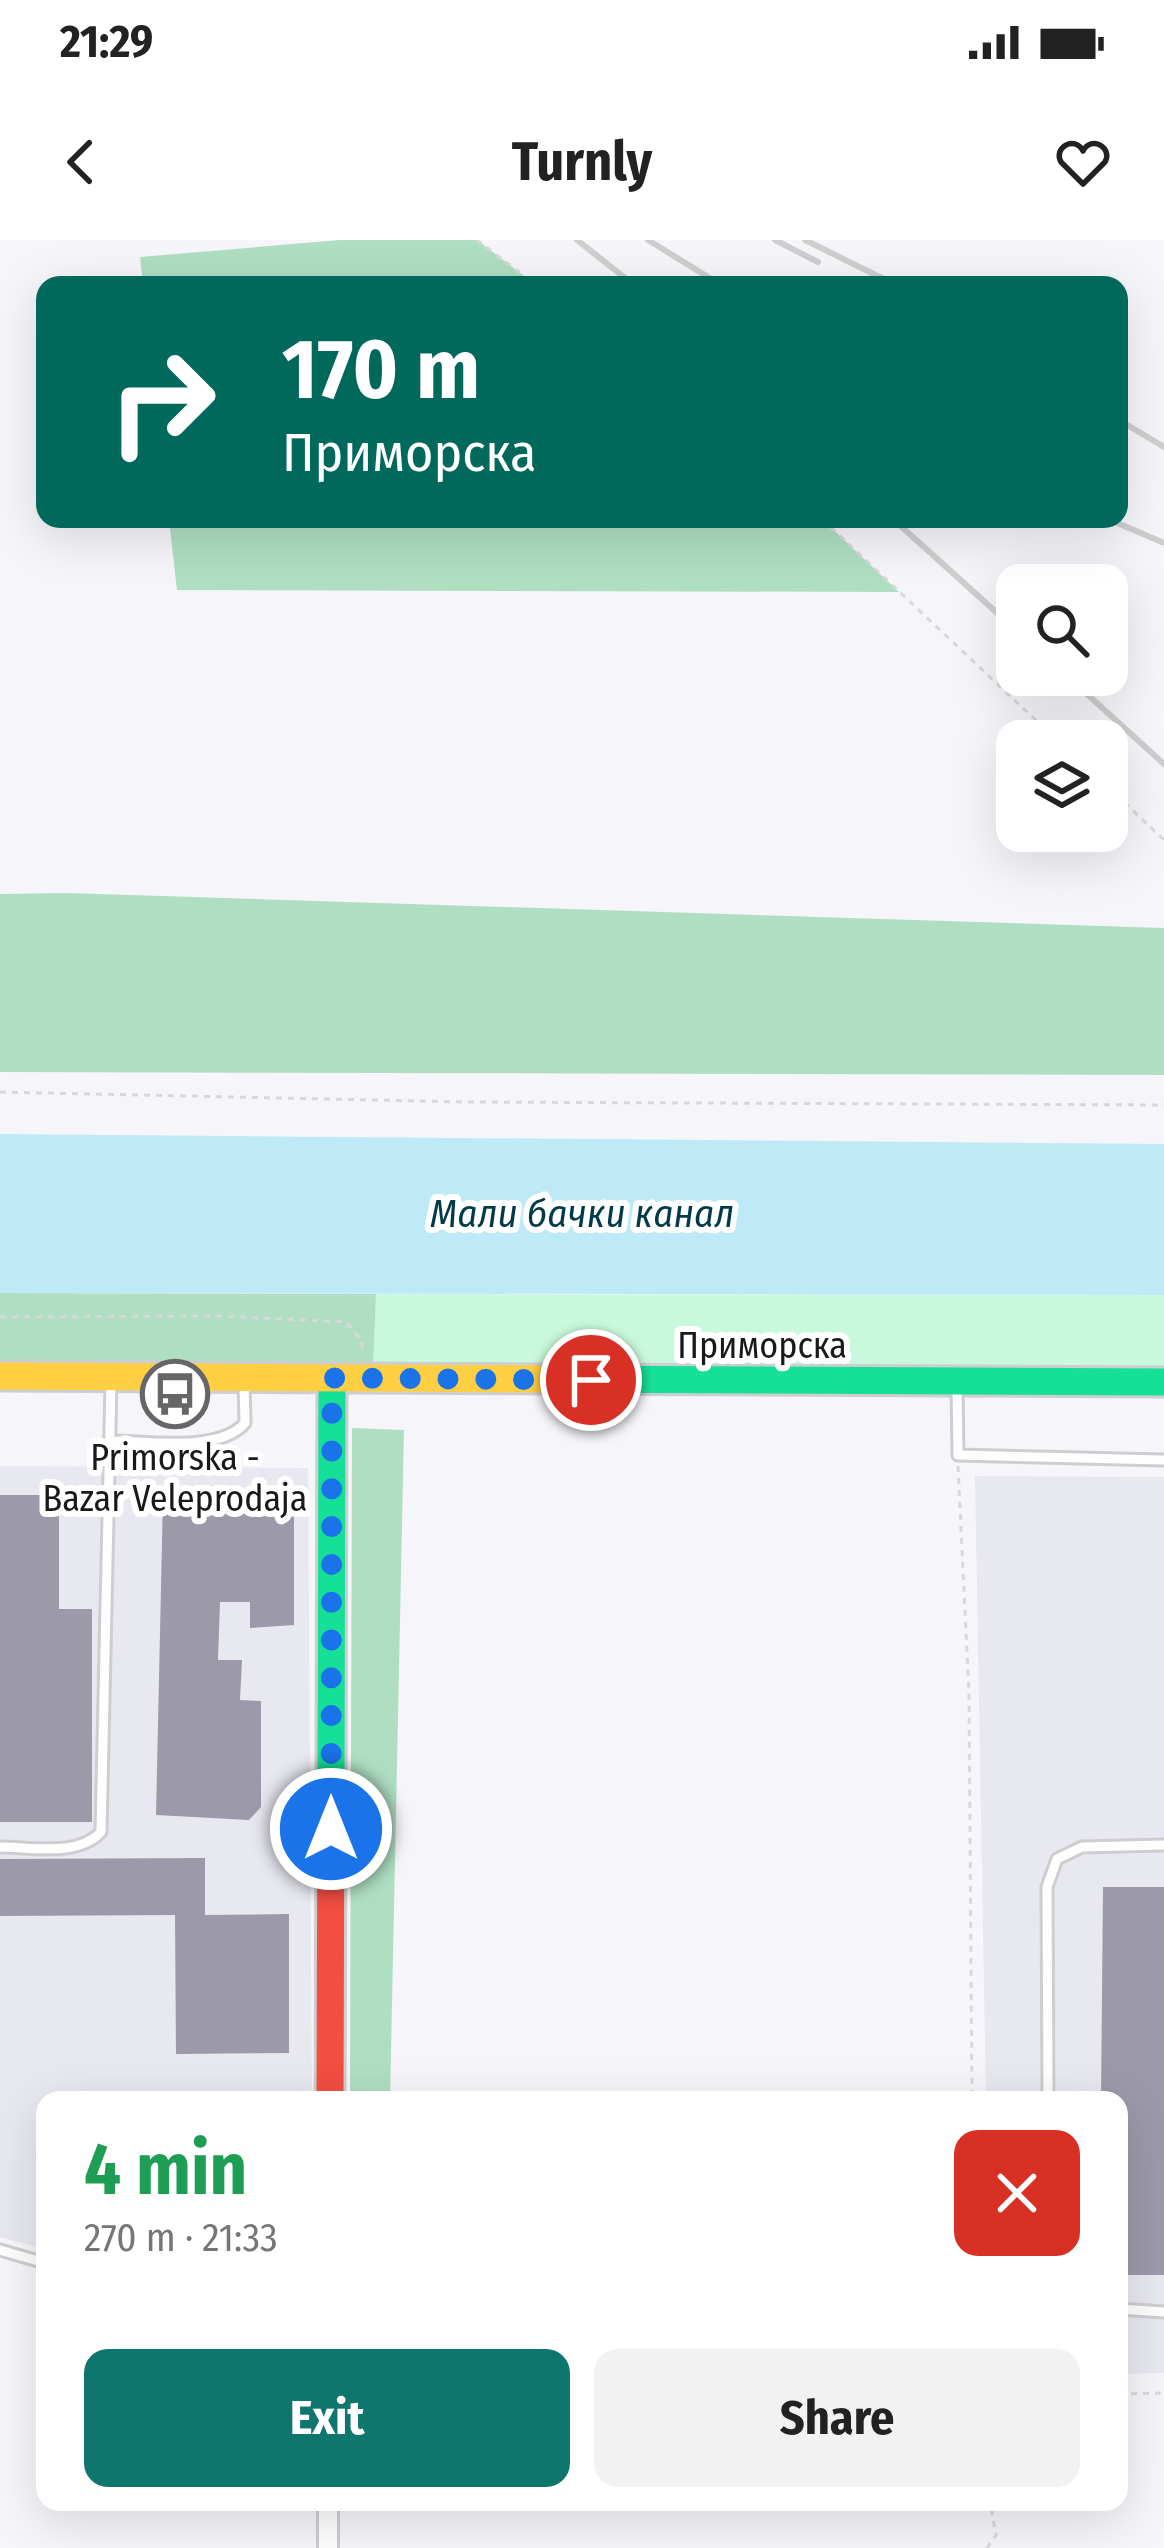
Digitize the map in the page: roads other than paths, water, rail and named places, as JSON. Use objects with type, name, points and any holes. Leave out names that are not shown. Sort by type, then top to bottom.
[{"type":"street","name":"Приморска","points":[[0,1376],[1164,1382]]},
{"type":"street","points":[[330,2091],[332,1378]]},
{"type":"street","points":[[328,2511],[328,2548]]},
{"type":"lane","points":[[0,1847],[77,1847],[92,1843],[101,1832],[111,1377]]},
{"type":"lane","points":[[110,1441],[215,1442],[235,1435],[244,1424],[244,1378]]},
{"type":"lane","points":[[957,1382],[958,1455],[1164,1460]]},
{"type":"lane","points":[[1048,2091],[1047,1887],[1057,1859],[1082,1846],[1164,1845]]},
{"type":"lane","points":[[0,2250],[36,2260]]},
{"type":"lane","points":[[1128,2310],[1164,2312]]},
{"type":"water","name":"Мали бачки канал","points":[[0,1134],[1164,1144],[1164,1295],[0,1293]]},
{"type":"railway","points":[[577,240],[623,276]]},
{"type":"railway","points":[[648,240],[706,276]]},
{"type":"railway","points":[[775,240],[818,262]]},
{"type":"railway","points":[[805,240],[878,276]]},
{"type":"railway","points":[[1128,425],[1164,447]]},
{"type":"railway","points":[[903,528],[996,612]]},
{"type":"railway","points":[[1128,528],[1164,543]]},
{"type":"railway","points":[[1089,696],[1164,764]]},
{"type":"place","name":"Primorska - Bazar Veleprodaja","points":[[175,1394]]}]
